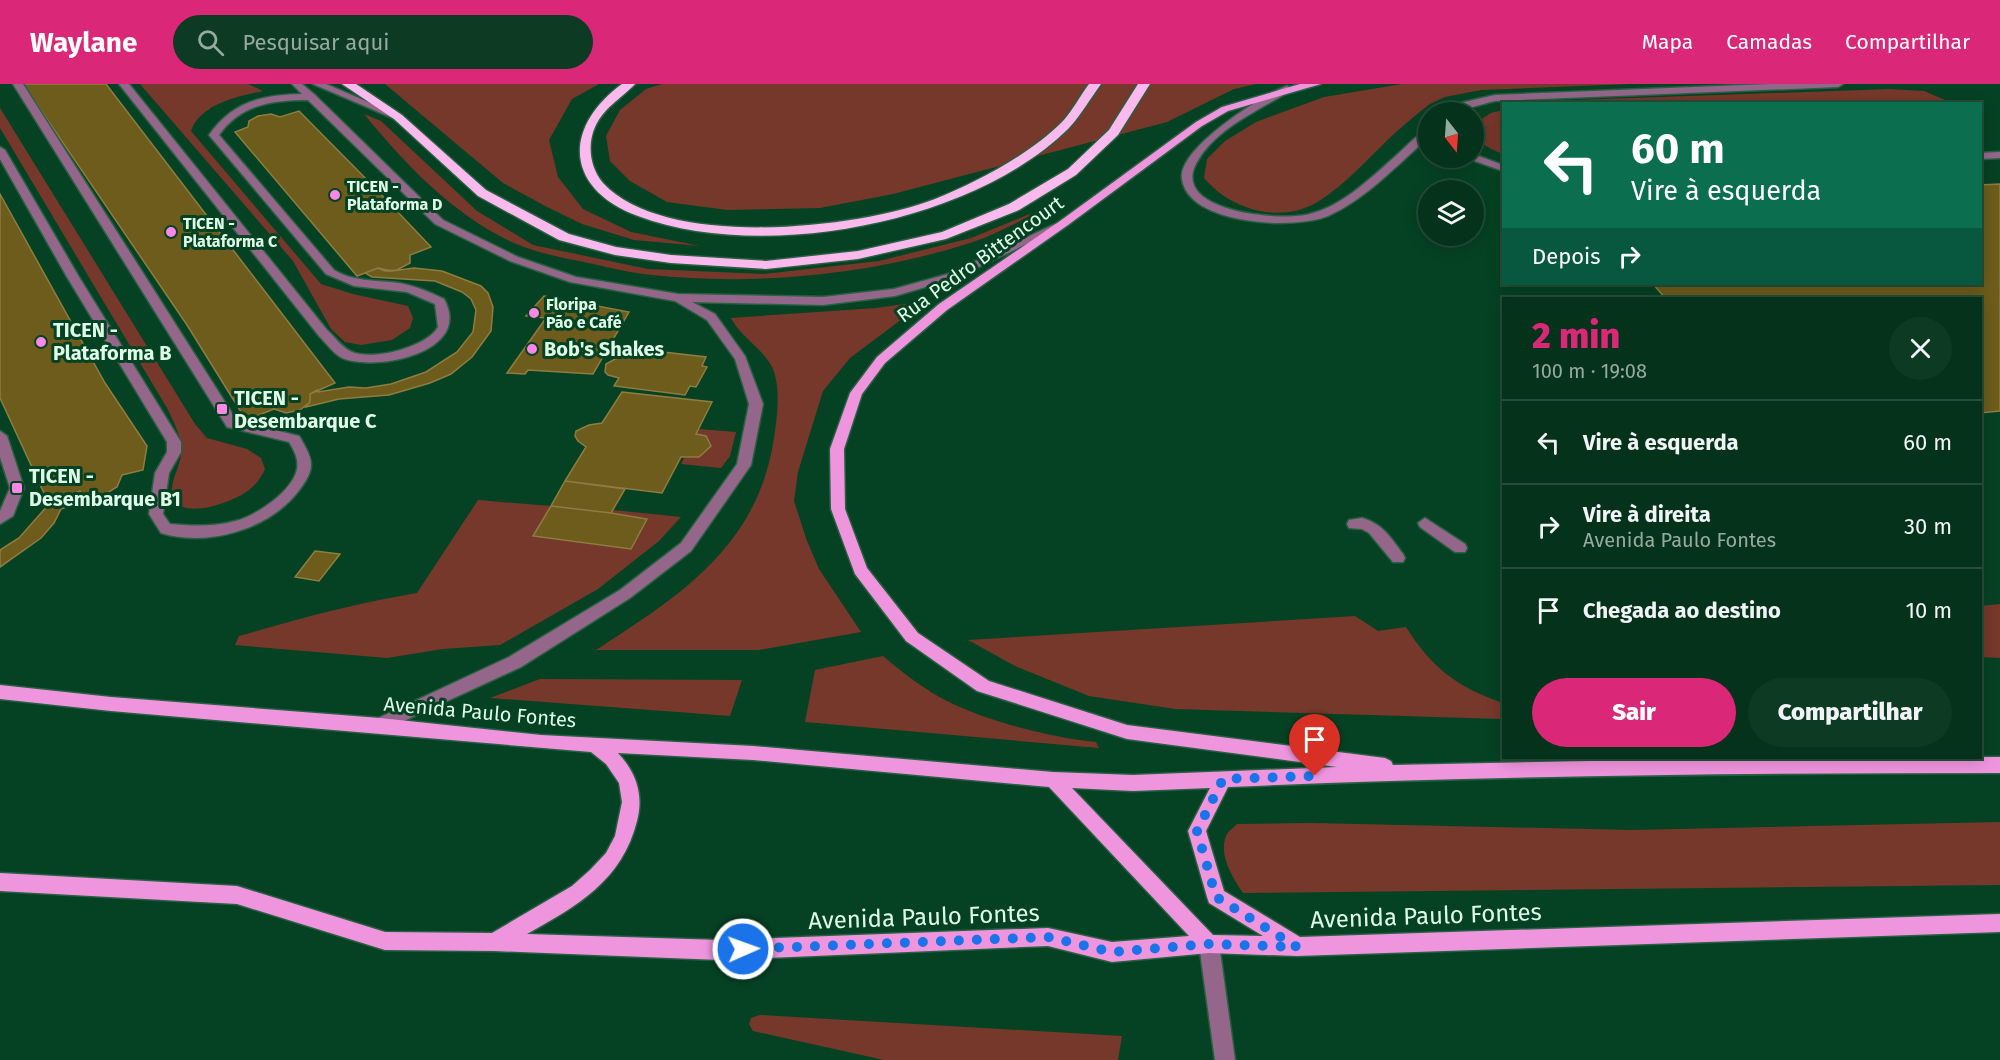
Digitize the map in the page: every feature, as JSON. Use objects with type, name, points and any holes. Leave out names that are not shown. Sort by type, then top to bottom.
[{"type":"highway","points":[[348,84],[398,117],[482,193],[564,237],[615,251],[671,259],[766,265],[858,255],[946,235],[1014,207],[1072,172],[1114,132],[1144,84]]},
{"type":"highway","points":[[629,84],[615,93],[593,116],[587,131],[585,158],[587,168],[609,196],[643,214],[709,228],[782,231],[864,224],[946,201],[1015,165],[1066,124],[1095,84]]},
{"type":"main road","name":"Rua Pedro Bittencourt","points":[[1316,84],[1287,89],[1225,109],[1199,124],[1064,223],[943,307],[881,360],[856,393],[837,449],[838,509],[860,570],[912,637],[983,686],[1127,732],[1430,771]]},
{"type":"main road","name":"Avenida Paulo Fontes","points":[[0,692],[111,704],[595,745],[753,753],[1053,780],[1133,783],[1430,771],[1742,765],[2000,765]]},
{"type":"main road","points":[[494,942],[583,890],[611,863],[627,833],[632,798],[626,777],[613,759],[595,745]]},
{"type":"main road","points":[[1223,779],[1197,831],[1216,897],[1297,947]]},
{"type":"main road","points":[[1053,780],[1209,944]]},
{"type":"main road","name":"Avenida Paulo Fontes","points":[[0,882],[237,895],[386,941],[494,942],[720,950],[1048,937],[1112,952],[1209,944],[1297,947],[2000,923]]},
{"type":"street","points":[[0,150],[73,277],[174,442],[174,452],[162,473],[156,514],[166,529],[200,533],[246,525],[276,509],[303,476],[305,458],[294,439],[232,424],[18,84]]},
{"type":"street","points":[[124,84],[323,333],[347,355],[380,359],[426,345],[442,332],[445,321],[440,302],[427,295],[401,287],[341,280],[330,272],[214,135],[223,120],[238,109],[287,97],[312,97]]},
{"type":"street","points":[[297,84],[439,222],[453,231],[514,259],[574,280],[678,298],[823,301],[895,292],[952,276],[1064,223]]},
{"type":"street","points":[[318,84],[398,117]]},
{"type":"street","points":[[1477,102],[1495,98],[1838,84]]},
{"type":"street","points":[[1287,89],[1222,131],[1200,149],[1188,166],[1188,180],[1195,196],[1220,209],[1246,218],[1272,221],[1302,220],[1328,212],[1351,197],[1418,142]]},
{"type":"street","points":[[1982,156],[2000,155]]},
{"type":"street","points":[[1484,161],[1502,168]]},
{"type":"street","points":[[381,726],[514,662],[626,594],[686,547],[744,465],[756,404],[741,359],[711,317],[678,298]]},
{"type":"street","points":[[0,436],[17,488],[8,512],[0,519]]},
{"type":"street","points":[[1354,524],[1362,522],[1373,527],[1398,558]]},
{"type":"street","points":[[1425,523],[1460,548]]},
{"type":"street","points":[[1209,944],[1225,1060]]},
{"type":"shaded area","points":[[140,84],[248,84],[263,91],[232,99],[211,108],[196,122],[191,131],[321,284],[353,294],[408,306],[413,318],[410,328],[392,340],[361,345],[345,342],[331,329],[293,261]]},
{"type":"shaded area","points":[[385,84],[599,84],[572,99],[549,140],[558,177],[583,209],[631,232],[700,246],[634,240],[582,224],[545,206],[503,183]]},
{"type":"shaded area","points":[[662,84],[1256,84],[1234,89],[1167,122],[893,194],[820,208],[727,210],[667,202],[630,181],[610,161],[606,136],[620,110],[646,89]]},
{"type":"shaded area","points":[[1402,84],[1631,84],[1481,90],[1445,97],[1434,102],[1418,102],[1418,114],[1357,170],[1327,196],[1301,209],[1286,212],[1256,210],[1227,198],[1204,178],[1207,159],[1225,141],[1256,122],[1324,97]]},
{"type":"shaded area","points":[[1889,89],[1924,91],[1950,102],[1549,102]]},
{"type":"shaded area","points":[[0,108],[195,424],[207,438],[247,449],[261,458],[265,469],[262,476],[243,494],[223,503],[199,509],[190,509],[176,503],[172,488],[181,452],[174,422],[0,128]]},
{"type":"shaded area","points":[[1502,110],[1502,154],[1484,144],[1484,117]]},
{"type":"shaded area","points":[[364,114],[381,121],[477,211],[533,245],[648,269],[764,274],[879,261],[971,238],[1032,213],[1027,218],[973,242],[895,263],[855,270],[773,278],[732,279],[644,274],[543,253],[523,247],[492,232],[451,204],[432,187],[396,151]]},
{"type":"shaded area","points":[[926,301],[850,358],[823,391],[798,472],[794,501],[807,541],[819,569],[861,632],[759,650],[596,650],[657,609],[711,564],[733,538],[751,509],[765,476],[777,415],[775,375],[767,359],[731,318],[876,308]]},
{"type":"shaded area","points":[[699,429],[736,432],[730,456],[721,468],[681,464],[684,458],[699,457],[711,446],[706,436],[696,434]]},
{"type":"shaded area","points":[[478,500],[551,506],[534,536],[631,549],[647,519],[611,513],[613,510],[681,517],[659,541],[598,589],[500,645],[443,649],[387,658],[235,645],[239,636],[349,607],[417,593]]},
{"type":"shaded area","points":[[2000,604],[2000,658],[1982,657],[1982,606]]},
{"type":"shaded area","points":[[1355,616],[1378,631],[1406,627],[1425,654],[1447,674],[1472,690],[1502,703],[1502,719],[1175,709],[1089,696],[1015,666],[968,640]]},
{"type":"shaded area","points":[[883,656],[924,687],[967,710],[1022,728],[1096,742],[1099,748],[805,722],[815,670]]},
{"type":"shaded area","points":[[540,679],[742,680],[730,716],[490,698]]},
{"type":"shaded area","points":[[2000,822],[2000,885],[1243,893],[1228,865],[1224,849],[1227,834],[1237,824],[1312,823],[1633,830]]},
{"type":"shaded area","points":[[760,1015],[1122,1036],[1118,1060],[884,1060],[753,1031],[749,1024],[751,1018]]},
{"type":"building","name":"TICEN - Plataforma C","points":[[23,84],[106,84],[335,383],[310,394],[310,402],[300,410],[286,413],[274,409],[246,420],[187,325]]},
{"type":"building","name":"TICEN - Plataforma D","points":[[299,111],[431,247],[410,255],[410,263],[397,270],[385,271],[378,268],[357,276],[235,132],[248,127],[249,121],[258,116],[271,114],[280,117]]},
{"type":"building","points":[[2000,184],[2000,411],[1982,413],[1982,297],[1664,297],[1654,285],[1982,285],[1982,185]]},
{"type":"building","name":"TICEN - Plataforma B","points":[[0,194],[105,383],[147,446],[143,470],[122,475],[117,487],[102,496],[83,497],[80,491],[49,504],[0,398]]},
{"type":"building","points":[[378,268],[392,271],[414,268],[442,271],[481,286],[488,293],[493,307],[491,331],[472,357],[451,374],[430,383],[389,395],[339,399],[306,407],[310,402],[310,394],[317,390],[318,392],[391,384],[426,372],[457,352],[473,332],[476,310],[471,299],[462,292],[435,281],[372,277],[365,273]]},
{"type":"building","points":[[544,296],[629,312],[593,374],[528,370],[525,374],[507,373],[546,318],[526,316]]},
{"type":"building","points":[[637,349],[706,357],[702,366],[707,367],[696,387],[690,386],[685,395],[614,386],[619,378],[605,372],[606,364],[617,358],[632,358]]},
{"type":"building","points":[[622,392],[712,402],[696,434],[706,436],[711,446],[699,457],[681,457],[662,493],[565,481],[586,447],[578,441],[575,436],[576,431],[589,425],[602,423]]},
{"type":"building","points":[[565,481],[625,489],[611,513],[551,506]]},
{"type":"building","points":[[80,491],[83,497],[93,498],[61,509],[54,523],[41,538],[0,567],[0,550],[19,538],[49,504]]},
{"type":"building","points":[[551,506],[647,519],[631,549],[533,536]]},
{"type":"building","points":[[315,551],[340,554],[319,581],[295,577]]},
{"type":"place","name":"TICEN - Plataforma D","points":[[335,195]]},
{"type":"place","name":"TICEN - Plataforma C","points":[[171,232]]},
{"type":"place","name":"Floripa Pão e Café","points":[[534,313]]},
{"type":"place","name":"TICEN - Plataforma B","points":[[41,342]]},
{"type":"place","name":"Bob's Shakes","points":[[532,349]]},
{"type":"place","name":"TICEN - Desembarque C","points":[[222,409]]},
{"type":"place","name":"TICEN - Desembarque B1","points":[[17,488]]},
{"type":"route","points":[[743,949],[1048,937],[1112,952],[1209,944],[1297,947],[1216,897],[1197,831],[1223,779],[1315,776]]}]
